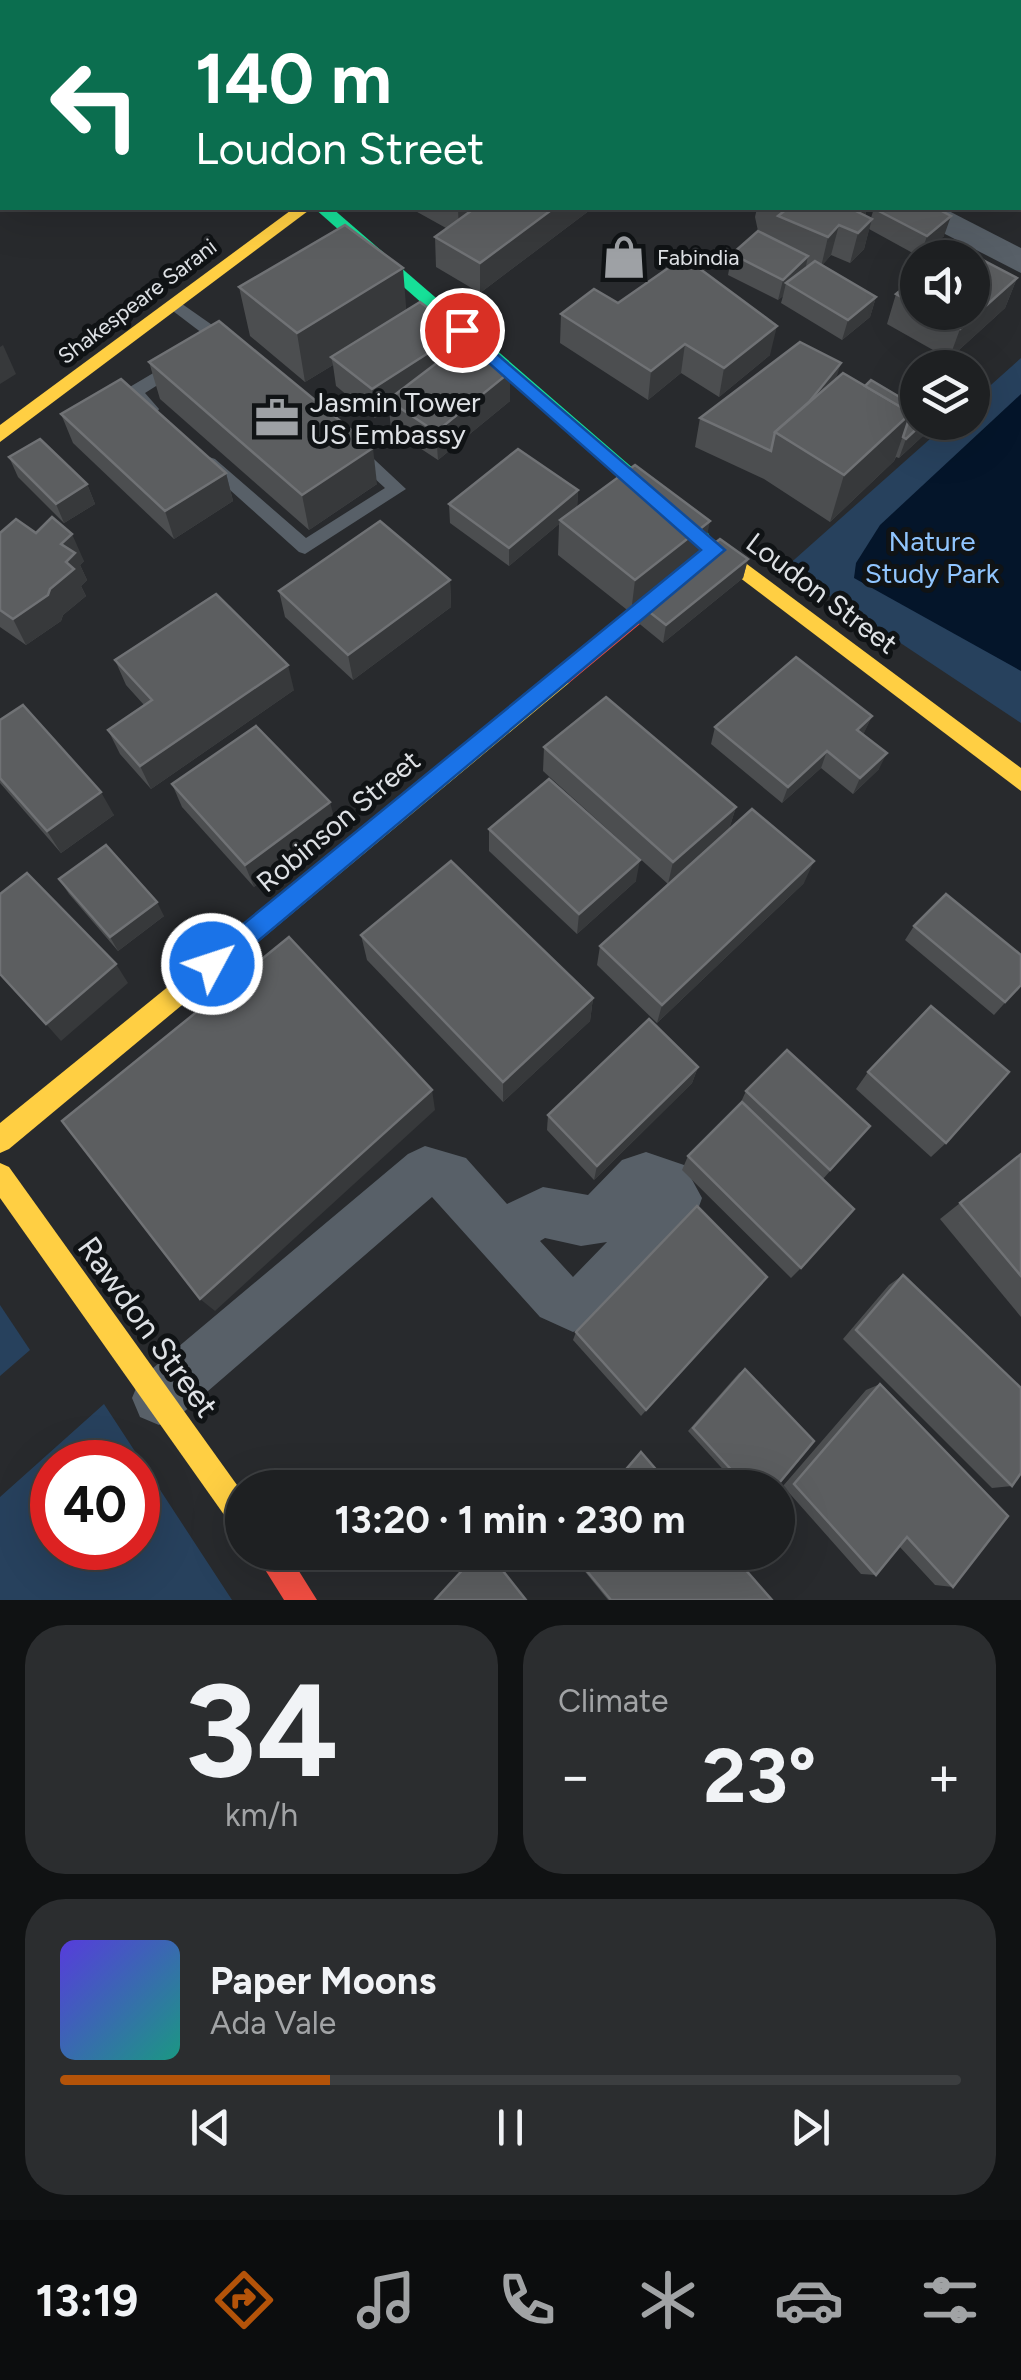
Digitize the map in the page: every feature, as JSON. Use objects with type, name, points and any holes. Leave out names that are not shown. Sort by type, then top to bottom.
[{"type":"main road","name":"Shakespeare Sarani","points":[[0,435],[301,210]]},
{"type":"main road","name":"Loudon Street","points":[[324,210],[715,550],[1021,782]]},
{"type":"main road","name":"Robinson Street","points":[[0,1140],[715,550]]},
{"type":"main road","name":"Rawdon Street","points":[[0,1176],[225,1492]]},
{"type":"main road","points":[[281,1570],[302,1600]]},
{"type":"street","points":[[923,210],[1021,262]]},
{"type":"street","points":[[158,1398],[425,1170],[448,1176],[504,1238]]},
{"type":"lane","points":[[175,304],[236,352]]},
{"type":"lane","points":[[205,349],[222,339]]},
{"type":"lane","points":[[162,419],[134,392],[188,359]]},
{"type":"lane","points":[[189,444],[306,547],[397,489],[338,437]]},
{"type":"green space","name":"Nature Study Park","points":[[1021,358],[1021,723],[786,567],[929,440],[990,440],[990,386]]},
{"type":"green space","points":[[0,1305],[30,1350],[0,1376]]},
{"type":"green space","points":[[104,1404],[128,1440],[64,1440]]},
{"type":"green space","points":[[30,1470],[30,1570],[160,1570],[160,1490],[232,1600],[0,1600],[0,1497]]},
{"type":"shaded area","points":[[1021,394],[1021,671],[854,578],[856,563],[880,525],[971,440],[990,440],[990,423]]},
{"type":"building","points":[[472,210],[551,210],[480,263],[435,237]]},
{"type":"building","points":[[786,210],[857,210],[872,219],[858,233],[839,225],[828,237],[778,216]]},
{"type":"building","points":[[877,210],[940,210],[951,216],[927,236]]},
{"type":"building","points":[[345,225],[403,268],[297,333],[239,287]]},
{"type":"building","points":[[758,231],[808,256],[783,280],[732,254]]},
{"type":"building","points":[[684,257],[777,326],[724,368],[685,344],[651,371],[561,314],[594,289],[618,303]]},
{"type":"building","points":[[815,261],[876,297],[848,320],[786,283]]},
{"type":"building","points":[[990,264],[1017,278],[990,302]]},
{"type":"building","points":[[420,302],[461,332],[372,389],[331,357]]},
{"type":"building","points":[[219,321],[373,448],[302,495],[149,362]]},
{"type":"building","points":[[800,342],[841,363],[809,402],[775,432],[771,451],[700,418]]},
{"type":"building","points":[[463,343],[510,372],[436,432],[388,400]]},
{"type":"building","points":[[843,373],[900,407],[900,423],[844,475],[775,432]]},
{"type":"building","points":[[121,379],[226,473],[165,511],[61,414]]},
{"type":"building","points":[[871,380],[900,397],[900,407],[865,386]]},
{"type":"building","points":[[40,439],[87,484],[56,504],[9,457]]},
{"type":"building","points":[[518,449],[578,490],[509,548],[449,504]]},
{"type":"building","points":[[635,465],[710,521],[635,580],[560,520]]},
{"type":"building","points":[[52,517],[72,534],[61,544],[75,553],[66,562],[74,569],[48,595],[13,619],[0,610],[0,533],[16,519],[36,533]]},
{"type":"building","points":[[380,521],[450,580],[348,655],[279,591]]},
{"type":"building","points":[[720,539],[748,559],[666,625],[638,603]]},
{"type":"building","points":[[216,594],[288,665],[140,766],[108,730],[152,700],[115,660]]},
{"type":"building","points":[[796,657],[872,716],[857,730],[887,753],[860,778],[827,751],[788,787],[715,727]]},
{"type":"building","points":[[606,697],[736,807],[673,862],[544,747]]},
{"type":"building","points":[[23,705],[101,792],[47,831],[0,778],[0,720]]},
{"type":"building","points":[[256,726],[330,802],[245,865],[172,784]]},
{"type":"building","points":[[549,779],[640,860],[579,914],[489,829]]},
{"type":"building","points":[[752,809],[814,861],[662,1005],[600,946]]},
{"type":"building","points":[[106,845],[157,902],[110,937],[59,879]]},
{"type":"building","points":[[451,861],[593,998],[503,1082],[361,935]]},
{"type":"building","points":[[27,873],[116,964],[46,1024],[0,974],[0,894]]},
{"type":"building","points":[[946,894],[1021,955],[1021,985],[1005,1002],[914,926]]},
{"type":"building","points":[[289,937],[432,1090],[200,1299],[62,1121]]},
{"type":"building","points":[[931,1006],[1009,1072],[946,1143],[868,1072]]},
{"type":"building","points":[[649,1019],[698,1067],[597,1166],[548,1115]]},
{"type":"building","points":[[787,1050],[870,1126],[830,1170],[746,1091]]},
{"type":"building","points":[[742,1102],[854,1209],[801,1268],[688,1156]]},
{"type":"building","points":[[1021,1154],[1021,1276],[960,1203]]},
{"type":"building","points":[[697,1206],[767,1277],[646,1410],[576,1332]]},
{"type":"building","points":[[903,1275],[1021,1388],[1021,1473],[1012,1486],[856,1330]]},
{"type":"building","points":[[745,1369],[814,1441],[790,1470],[732,1470],[693,1428]]},
{"type":"building","points":[[880,1384],[1008,1516],[953,1587],[907,1537],[876,1575],[795,1483]]},
{"type":"building","points":[[641,1452],[656,1470],[626,1470]]},
{"type":"building","points":[[462,1570],[502,1570],[526,1600],[435,1600]]},
{"type":"building","points":[[586,1570],[746,1570],[772,1600],[611,1600]]},
{"type":"traffic: fast","points":[[324,210],[701,538]]},
{"type":"traffic: slow","points":[[0,435],[301,210]]},
{"type":"traffic: slow","points":[[701,538],[1021,781]]},
{"type":"traffic: slow","points":[[0,1140],[561,677]]},
{"type":"traffic: slow","points":[[0,1176],[225,1492]]},
{"type":"traffic: jam","points":[[561,677],[693,568]]},
{"type":"traffic: jam","points":[[281,1570],[302,1600]]},
{"type":"place","name":"Fabindia","points":[[624,257]]},
{"type":"place","name":"Jasmin Tower US Embassy","points":[[277,418]]},
{"type":"route","points":[[212,964],[715,550],[462,330]]}]
